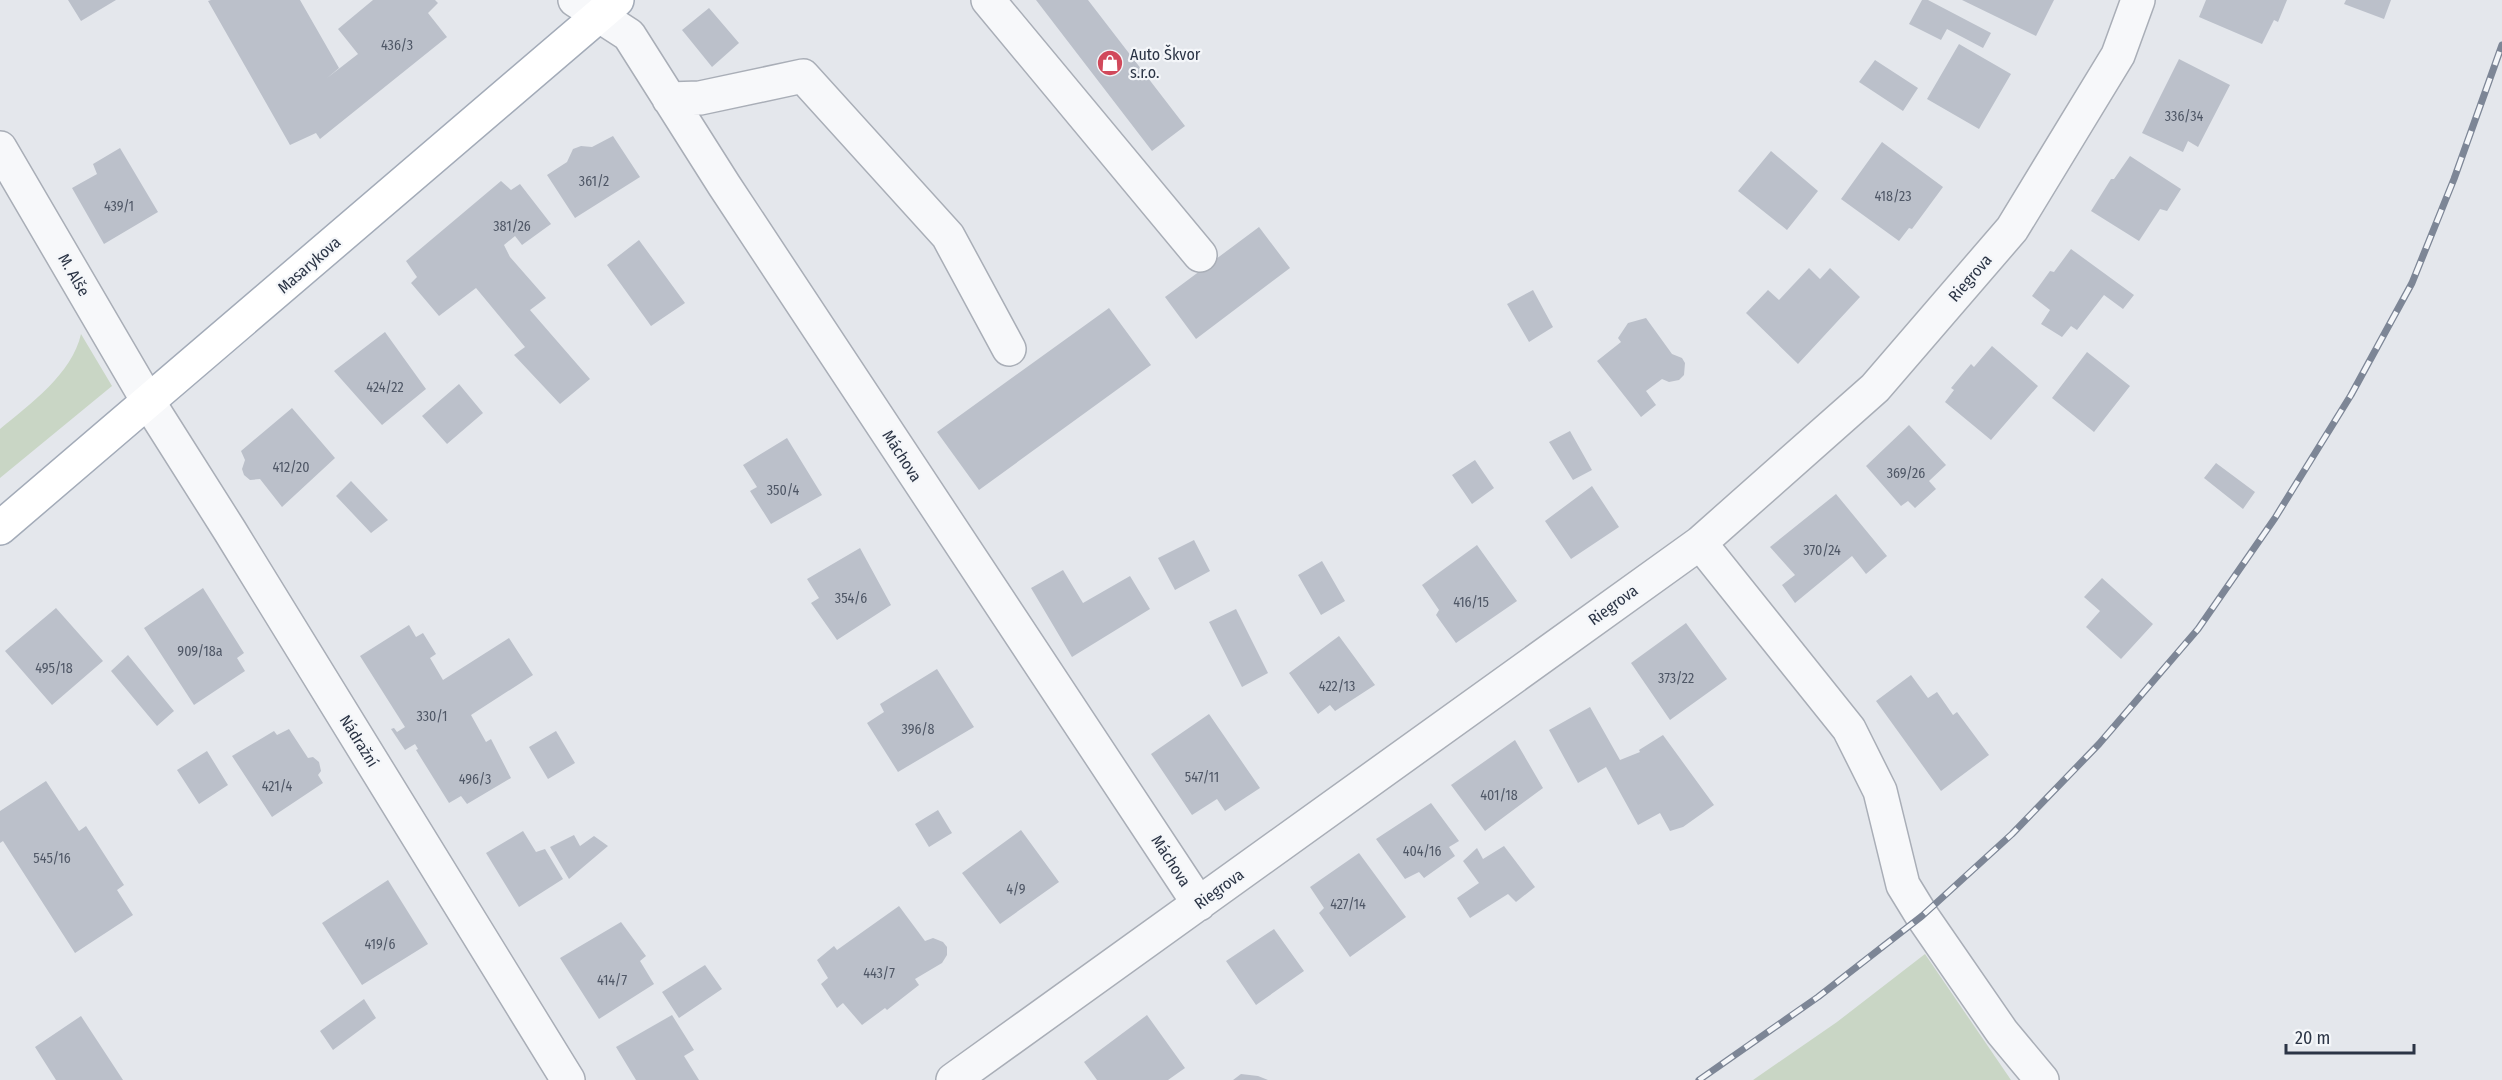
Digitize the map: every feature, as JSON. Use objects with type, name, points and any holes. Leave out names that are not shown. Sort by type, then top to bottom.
[{"type":"main road","name":"Masarykova","points":[[0,528],[149,403],[597,5]]},
{"type":"street","points":[[988,0],[1200,255]]},
{"type":"street","name":"Riegrova","points":[[953,1080],[1700,543],[1875,388],[2012,228],[2118,55],[2138,0]]},
{"type":"street","name":"Máchova","points":[[597,5],[629,35],[1199,904]]},
{"type":"street","points":[[669,99],[699,98],[803,76],[948,236],[1009,349]]},
{"type":"street","name":"M. Alše","points":[[0,148],[149,403]]},
{"type":"street","name":"Nádražní","points":[[149,403],[568,1080]]},
{"type":"street","points":[[1700,543],[1849,729],[1880,791],[1903,885],[2002,1032],[2042,1080]]},
{"type":"green space","points":[[81,334],[112,386],[0,478],[0,429],[36,399],[59,375],[76,349]]},
{"type":"green space","points":[[1925,954],[2011,1080],[1753,1080],[1837,1022]]},
{"type":"building","points":[[68,0],[116,0],[81,21]]},
{"type":"building","points":[[300,0],[339,68],[327,78],[358,54],[338,29],[373,0],[435,0],[438,3],[428,13],[447,37],[320,139],[316,133],[290,145],[208,1]]},
{"type":"building","name":"Auto Škvor s.r.o.","points":[[1036,0],[1088,0],[1185,126],[1152,151]]},
{"type":"building","points":[[1922,0],[1928,0],[1991,33],[1983,48],[1947,29],[1941,40],[1909,24]]},
{"type":"building","points":[[1962,0],[2054,0],[2036,36]]},
{"type":"building","points":[[2206,0],[2287,0],[2278,22],[2274,20],[2262,44],[2199,17]]},
{"type":"building","points":[[2346,0],[2391,0],[2384,19],[2344,4]]},
{"type":"building","points":[[709,8],[739,43],[712,67],[682,30]]},
{"type":"building","points":[[1959,44],[2011,74],[1979,129],[1927,99]]},
{"type":"building","points":[[2179,59],[2230,85],[2198,147],[2188,141],[2183,152],[2142,133]]},
{"type":"building","points":[[1875,60],[1918,88],[1903,111],[1859,82]]},
{"type":"building","points":[[613,136],[640,177],[575,218],[547,175],[567,162],[573,149],[581,146],[592,147]]},
{"type":"building","points":[[1882,142],[1943,187],[1912,229],[1909,228],[1899,241],[1841,199]]},
{"type":"building","points":[[120,148],[158,212],[104,244],[72,188],[97,174],[93,164]]},
{"type":"building","points":[[1771,151],[1818,191],[1787,230],[1738,191]]},
{"type":"building","points":[[2130,156],[2181,189],[2167,211],[2160,209],[2139,241],[2091,211],[2111,179],[2114,179]]},
{"type":"building","points":[[501,181],[511,190],[520,184],[551,224],[522,245],[515,236],[504,245],[510,257],[546,298],[530,310],[590,379],[560,404],[514,355],[525,347],[476,288],[439,316],[411,283],[417,277],[406,261]]},
{"type":"building","points":[[1259,227],[1290,268],[1196,339],[1165,297]]},
{"type":"building","points":[[639,240],[685,303],[651,326],[607,265]]},
{"type":"building","points":[[2071,249],[2134,295],[2123,309],[2104,295],[2077,330],[2071,326],[2062,337],[2041,324],[2050,310],[2032,296],[2050,271],[2054,272]]},
{"type":"building","points":[[1809,268],[1820,279],[1830,268],[1860,297],[1798,364],[1746,313],[1768,290],[1779,300]]},
{"type":"building","points":[[1533,290],[1553,327],[1529,342],[1507,304]]},
{"type":"building","points":[[1109,308],[1151,365],[979,490],[937,432]]},
{"type":"building","points":[[1646,318],[1672,354],[1682,358],[1685,363],[1684,375],[1679,380],[1669,382],[1662,379],[1646,391],[1656,405],[1641,417],[1597,361],[1621,342],[1618,338],[1628,323]]},
{"type":"building","points":[[385,332],[426,389],[382,425],[334,371]]},
{"type":"building","points":[[1992,346],[2038,386],[1991,440],[1945,402],[1954,390],[1951,388],[1971,364],[1974,367]]},
{"type":"building","points":[[2087,352],[2130,386],[2094,432],[2052,398]]},
{"type":"building","points":[[459,384],[483,413],[447,444],[422,416]]},
{"type":"building","points":[[292,408],[335,458],[282,507],[260,479],[250,480],[244,475],[242,469],[245,460],[241,451]]},
{"type":"building","points":[[1909,425],[1946,465],[1929,481],[1936,489],[1915,508],[1908,501],[1901,506],[1866,466]]},
{"type":"building","points":[[1570,431],[1592,470],[1573,480],[1549,442]]},
{"type":"building","points":[[787,438],[822,495],[771,524],[750,491],[757,487],[743,465]]},
{"type":"building","points":[[1475,460],[1494,488],[1472,504],[1452,475]]},
{"type":"building","points":[[2216,463],[2255,492],[2243,509],[2204,478]]},
{"type":"building","points":[[351,481],[388,520],[371,533],[336,496]]},
{"type":"building","points":[[1592,486],[1619,527],[1571,559],[1545,521]]},
{"type":"building","points":[[1836,494],[1887,556],[1866,574],[1852,556],[1795,603],[1782,585],[1795,575],[1770,547]]},
{"type":"building","points":[[1194,540],[1210,571],[1175,590],[1158,558]]},
{"type":"building","points":[[1477,545],[1517,601],[1456,643],[1436,615],[1439,610],[1422,585]]},
{"type":"building","points":[[860,548],[891,605],[837,640],[811,603],[819,598],[807,579]]},
{"type":"building","points":[[1322,561],[1345,601],[1321,615],[1298,575]]},
{"type":"building","points":[[1063,570],[1083,603],[1130,576],[1150,609],[1072,657],[1031,588]]},
{"type":"building","points":[[2102,578],[2153,624],[2121,659],[2086,627],[2100,611],[2084,597]]},
{"type":"building","points":[[203,588],[244,653],[237,658],[245,671],[194,705],[144,628]]},
{"type":"building","points":[[56,608],[103,661],[52,705],[5,651]]},
{"type":"building","points":[[1236,609],[1268,673],[1242,687],[1209,622]]},
{"type":"building","points":[[1686,623],[1727,679],[1670,720],[1631,663]]},
{"type":"building","points":[[409,625],[416,637],[423,633],[436,654],[430,658],[443,680],[509,638],[533,675],[471,715],[486,742],[491,739],[511,778],[467,804],[461,796],[449,803],[416,750],[418,749],[415,744],[405,750],[391,729],[394,728],[397,732],[405,727],[360,656]]},
{"type":"building","points":[[1339,636],[1375,685],[1335,711],[1330,705],[1318,714],[1289,673]]},
{"type":"building","points":[[128,655],[174,711],[157,726],[111,671]]},
{"type":"building","points":[[937,669],[974,727],[898,772],[867,723],[884,712],[880,704]]},
{"type":"building","points":[[1911,675],[1928,698],[1937,692],[1953,715],[1957,712],[1989,755],[1941,791],[1876,701]]},
{"type":"building","points":[[1590,707],[1620,760],[1640,752],[1639,750],[1663,735],[1714,805],[1683,827],[1670,831],[1660,813],[1638,825],[1606,767],[1578,783],[1549,730]]},
{"type":"building","points":[[1209,714],[1260,788],[1225,811],[1217,799],[1192,815],[1151,754]]},
{"type":"building","points":[[289,729],[308,758],[313,757],[319,762],[321,771],[318,775],[323,783],[272,817],[232,756],[274,731],[277,735]]},
{"type":"building","points":[[556,731],[575,763],[548,779],[529,747]]},
{"type":"building","points":[[1515,740],[1543,788],[1485,831],[1451,785]]},
{"type":"building","points":[[207,751],[228,785],[199,804],[177,770]]},
{"type":"building","points":[[46,781],[79,831],[86,826],[124,885],[117,890],[133,915],[75,953],[3,841],[0,843],[0,811]]},
{"type":"building","points":[[1431,803],[1459,841],[1449,847],[1455,856],[1424,878],[1419,872],[1405,879],[1376,839]]},
{"type":"building","points":[[938,810],[952,833],[929,847],[915,824]]},
{"type":"building","points":[[1021,830],[1059,882],[1000,924],[962,873]]},
{"type":"building","points":[[523,831],[536,852],[545,849],[563,879],[519,907],[486,853]]},
{"type":"building","points":[[574,835],[580,846],[594,836],[608,846],[569,879],[550,847]]},
{"type":"building","points":[[1504,846],[1535,887],[1516,902],[1508,894],[1470,918],[1457,898],[1479,883],[1463,861],[1477,848],[1483,859]]},
{"type":"building","points":[[1359,853],[1406,917],[1350,957],[1319,913],[1324,908],[1310,887]]},
{"type":"building","points":[[388,880],[428,944],[362,985],[322,923]]},
{"type":"building","points":[[899,906],[925,941],[933,938],[943,942],[947,947],[947,955],[942,963],[915,979],[919,985],[887,1010],[885,1008],[862,1025],[843,1003],[837,1008],[821,984],[828,978],[817,960],[834,946],[837,950]]},
{"type":"building","points":[[621,922],[646,956],[640,961],[654,984],[599,1019],[560,958]]},
{"type":"building","points":[[1274,929],[1304,971],[1256,1005],[1226,961]]},
{"type":"building","points":[[705,965],[722,989],[679,1018],[662,992]]},
{"type":"building","points":[[364,999],[376,1018],[333,1050],[320,1031]]},
{"type":"building","points":[[672,1015],[694,1050],[684,1056],[699,1080],[636,1080],[616,1047]]},
{"type":"building","points":[[1147,1015],[1185,1068],[1168,1080],[1097,1080],[1084,1062]]},
{"type":"building","points":[[81,1016],[123,1080],[56,1080],[35,1047]]},
{"type":"building","points":[[1241,1074],[1258,1076],[1268,1080],[1233,1080]]},
{"type":"railway","points":[[1699,1080],[1818,997],[1922,916],[2012,834],[2099,744],[2198,629],[2275,518],[2351,395],[2412,283],[2454,179],[2502,45]]},
{"type":"place","name":"Auto Škvor s.r.o.","points":[[1110,63]]}]
